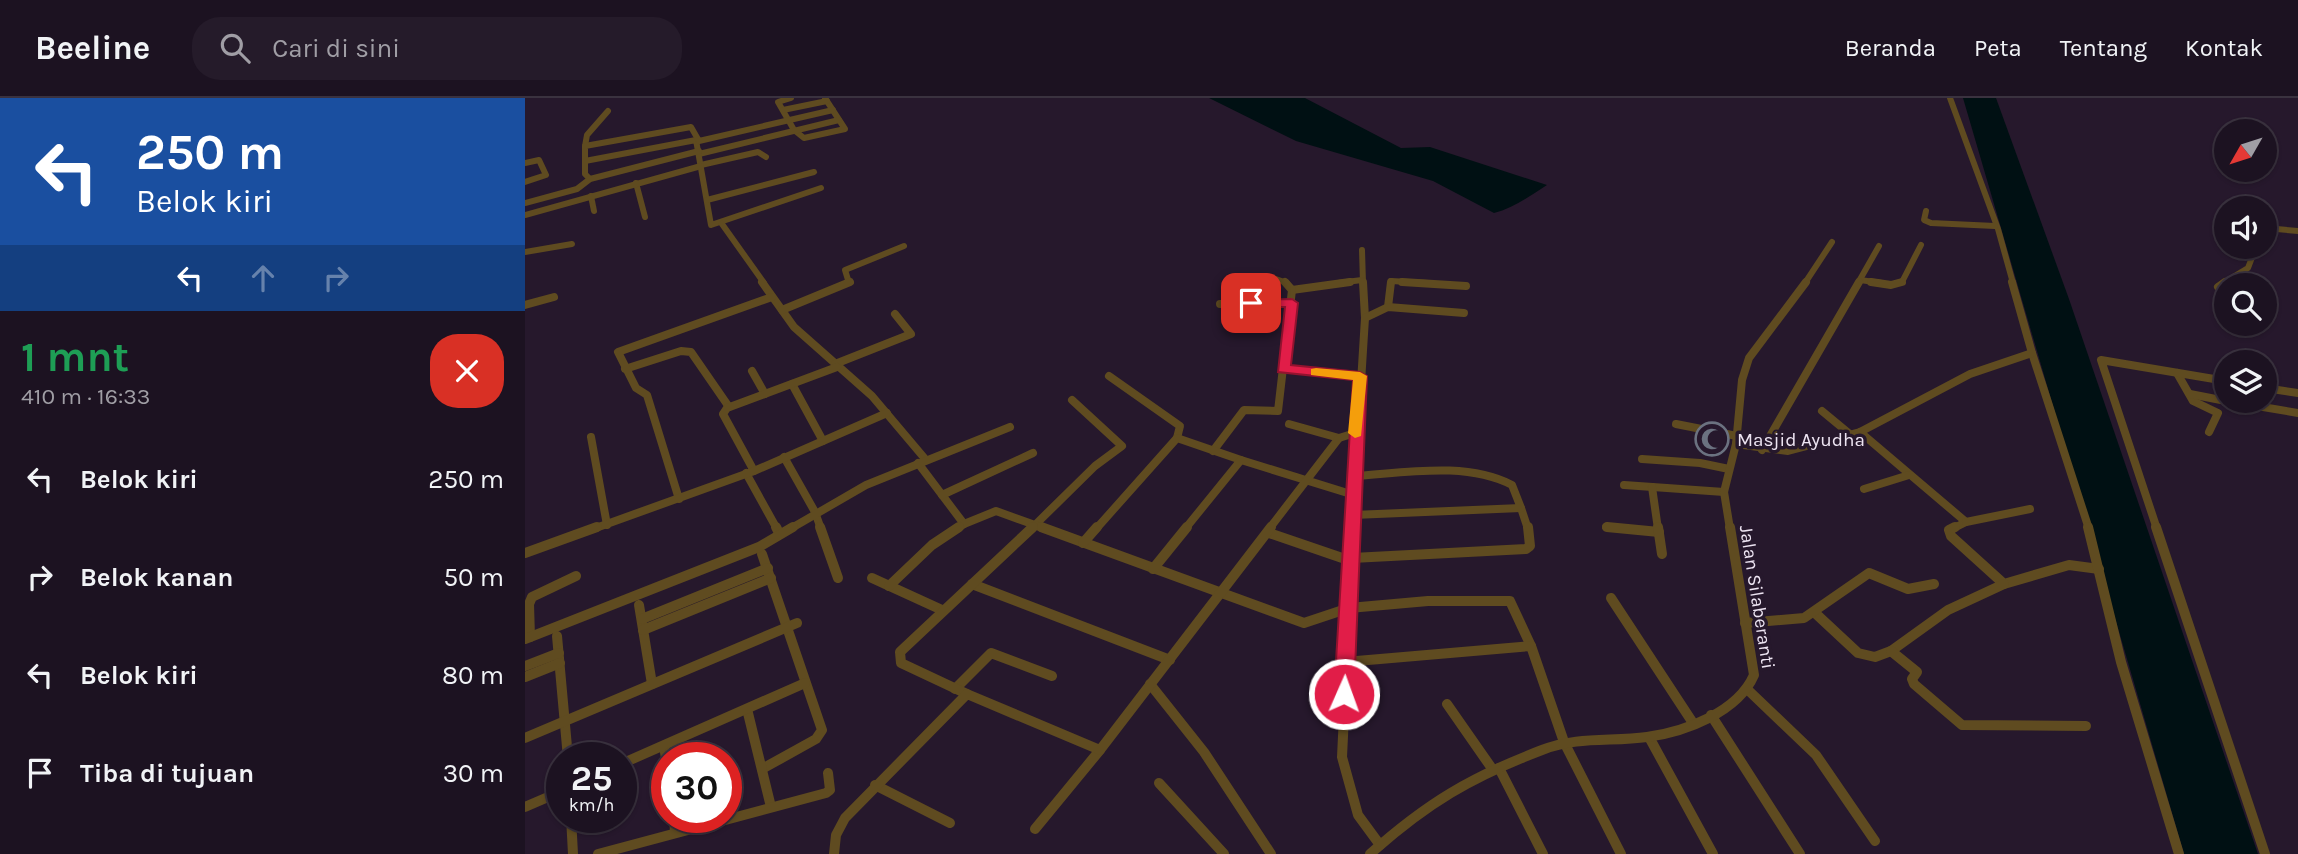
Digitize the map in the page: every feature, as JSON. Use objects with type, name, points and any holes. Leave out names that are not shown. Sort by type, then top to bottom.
[{"type":"street","points":[[783,110],[826,100],[845,130],[804,138],[794,130],[783,110],[779,101],[791,98]]},
{"type":"street","points":[[1950,98],[1980,179],[2032,353],[2086,518],[2121,662],[2179,854]]},
{"type":"street","points":[[585,160],[692,139],[699,141],[833,110]]},
{"type":"street","points":[[588,177],[585,160],[587,135],[608,111]]},
{"type":"street","points":[[525,203],[577,189],[588,177],[839,120]]},
{"type":"street","points":[[585,146],[689,127],[699,141],[710,225],[722,224],[821,188]]},
{"type":"street","points":[[525,215],[701,165],[758,152],[766,157]]},
{"type":"street","points":[[525,163],[539,160],[546,175],[525,182]]},
{"type":"street","points":[[707,200],[814,172]]},
{"type":"street","points":[[636,183],[645,217]]},
{"type":"street","points":[[591,196],[594,211]]},
{"type":"street","points":[[1926,211],[1924,220],[1938,226],[1965,223],[1995,226]]},
{"type":"street","points":[[722,224],[782,310],[809,343],[872,396],[887,413],[964,524]]},
{"type":"street","points":[[2277,229],[2298,231]]},
{"type":"street","name":"Jalan Silaberanti","points":[[1372,852],[1422,808],[1496,769],[1564,743],[1649,737],[1693,723],[1727,708],[1748,690],[1754,676],[1724,492],[1737,440],[1742,380],[1749,358],[1809,278],[1832,242]]},
{"type":"street","points":[[525,253],[572,244]]},
{"type":"street","points":[[1860,281],[1891,285],[1902,282],[1921,245]]},
{"type":"street","points":[[782,310],[850,283],[845,270],[904,246]]},
{"type":"street","points":[[1762,450],[1879,246]]},
{"type":"street","points":[[1362,250],[1365,318],[1355,433],[1342,757],[1357,815],[1372,852]]},
{"type":"street","points":[[2244,273],[2249,270],[2255,259]]},
{"type":"street","points":[[1213,451],[1244,410],[1271,413],[1278,411],[1292,290],[1286,282],[1273,278]]},
{"type":"street","points":[[1292,290],[1362,280]]},
{"type":"street","points":[[1388,307],[1391,281],[1466,286]]},
{"type":"street","points":[[679,499],[647,395],[636,388],[618,354],[620,350],[772,296]]},
{"type":"street","points":[[525,305],[554,297]]},
{"type":"street","points":[[1220,304],[1292,303]]},
{"type":"street","points":[[1365,318],[1388,307],[1464,313]]},
{"type":"street","points":[[779,533],[723,414],[729,407],[792,384],[911,334],[895,314]]},
{"type":"street","points":[[625,369],[681,351],[691,352],[729,407]]},
{"type":"street","points":[[1676,424],[1737,440],[1762,450],[1788,451],[1855,434],[1891,419],[1970,374],[2032,353]]},
{"type":"street","points":[[2214,379],[2101,360],[2265,854]]},
{"type":"street","points":[[1283,369],[1360,376]]},
{"type":"street","points":[[752,370],[765,394]]},
{"type":"street","points":[[2177,373],[2193,401],[2218,413],[2209,432]]},
{"type":"street","points":[[1083,543],[1177,438],[1180,426],[1109,376]]},
{"type":"street","points":[[792,384],[823,441]]},
{"type":"street","points":[[2277,390],[2298,393]]},
{"type":"street","points":[[2190,394],[2214,399]]},
{"type":"street","points":[[1072,400],[1120,441],[1122,446],[1095,466],[942,610],[903,648],[899,660],[955,689],[1100,750]]},
{"type":"street","points":[[2277,409],[2298,413]]},
{"type":"street","points":[[1822,411],[1909,475],[1966,522]]},
{"type":"street","points":[[525,553],[750,472],[887,413]]},
{"type":"street","points":[[1289,424],[1339,438],[1355,433]]},
{"type":"street","points":[[576,576],[532,597],[529,604],[528,638],[759,547],[815,512],[866,485],[1010,427]]},
{"type":"street","points":[[591,437],[607,525]]},
{"type":"street","points":[[1177,438],[1354,495]]},
{"type":"street","points":[[1035,829],[1269,533],[1339,438]]},
{"type":"street","points":[[942,495],[1034,453]]},
{"type":"street","points":[[784,457],[815,512],[838,578]]},
{"type":"street","points":[[1642,459],[1700,463],[1729,469]]},
{"type":"street","points":[[1153,569],[1241,460]]},
{"type":"street","points":[[1269,533],[1351,559],[1526,549],[1530,546],[1529,531],[1512,485],[1482,474],[1354,476]]},
{"type":"street","points":[[1864,489],[1909,475]]},
{"type":"street","points":[[1624,485],[1724,492]]},
{"type":"street","points":[[1652,487],[1662,554]]},
{"type":"street","points":[[1353,515],[1521,508]]},
{"type":"street","points":[[2004,584],[1951,536],[1949,530],[1966,522],[2030,509]]},
{"type":"street","points":[[889,586],[932,545],[964,524],[996,511],[1220,595],[1304,623],[1349,608],[1428,601],[1510,601],[1531,646],[1564,743],[1621,854]]},
{"type":"street","points":[[1606,527],[1659,532]]},
{"type":"street","points":[[762,554],[792,625],[821,734],[762,769]]},
{"type":"street","points":[[1814,612],[1866,657],[1891,651],[1948,610],[2004,584],[2069,565],[2099,569]]},
{"type":"street","points":[[642,625],[770,573]]},
{"type":"street","points":[[1745,623],[1794,621],[1814,612],[1869,573],[1908,589],[1934,584]]},
{"type":"street","points":[[872,578],[942,610]]},
{"type":"street","points":[[972,584],[1170,660]]},
{"type":"street","points":[[1611,598],[1693,723]]},
{"type":"street","points":[[639,605],[652,684]]},
{"type":"street","points":[[525,737],[792,625]]},
{"type":"street","points":[[557,636],[567,742]]},
{"type":"street","points":[[1345,662],[1531,646]]},
{"type":"street","points":[[1891,651],[1917,672],[1912,679],[1914,684],[1962,725],[2086,726]]},
{"type":"street","points":[[955,689],[986,655],[994,653],[1052,676]]},
{"type":"street","points":[[525,666],[559,658]]},
{"type":"street","points":[[525,677],[559,658]]},
{"type":"street","points":[[673,742],[806,683]]},
{"type":"street","points":[[1150,684],[1197,741],[1243,811],[1250,827],[1272,854]]},
{"type":"street","points":[[1748,690],[1817,755],[1875,841]]},
{"type":"street","points":[[834,854],[840,826],[875,785],[967,694]]},
{"type":"street","points":[[1447,704],[1496,769],[1543,854]]},
{"type":"street","points":[[747,709],[771,807]]},
{"type":"street","points":[[1711,715],[1800,854]]},
{"type":"street","points":[[1649,737],[1713,854]]},
{"type":"street","points":[[742,815],[826,793],[829,789],[828,773]]},
{"type":"street","points":[[1159,783],[1224,854]]},
{"type":"street","points":[[875,785],[950,823]]},
{"type":"street","points":[[525,807],[546,798]]},
{"type":"street","points":[[572,833],[573,854]]},
{"type":"street","points":[[598,854],[672,833]]},
{"type":"shaded area","points":[[1209,98],[1305,98],[1401,148],[1430,147],[1547,185],[1515,205],[1494,213],[1433,181],[1296,141]]},
{"type":"shaded area","points":[[1963,98],[1996,98],[2069,299],[2258,854],[2184,854]]},
{"type":"building","points":[[1704,427],[1726,432],[1719,441],[1699,433]]},
{"type":"slow traffic","points":[[1316,372],[1360,376],[1355,433]]},
{"type":"place","name":"Masjid Ayudha","points":[[1712,439]]},
{"type":"route","points":[[1251,303],[1292,303],[1283,369],[1360,376],[1355,433],[1344,694]]}]
